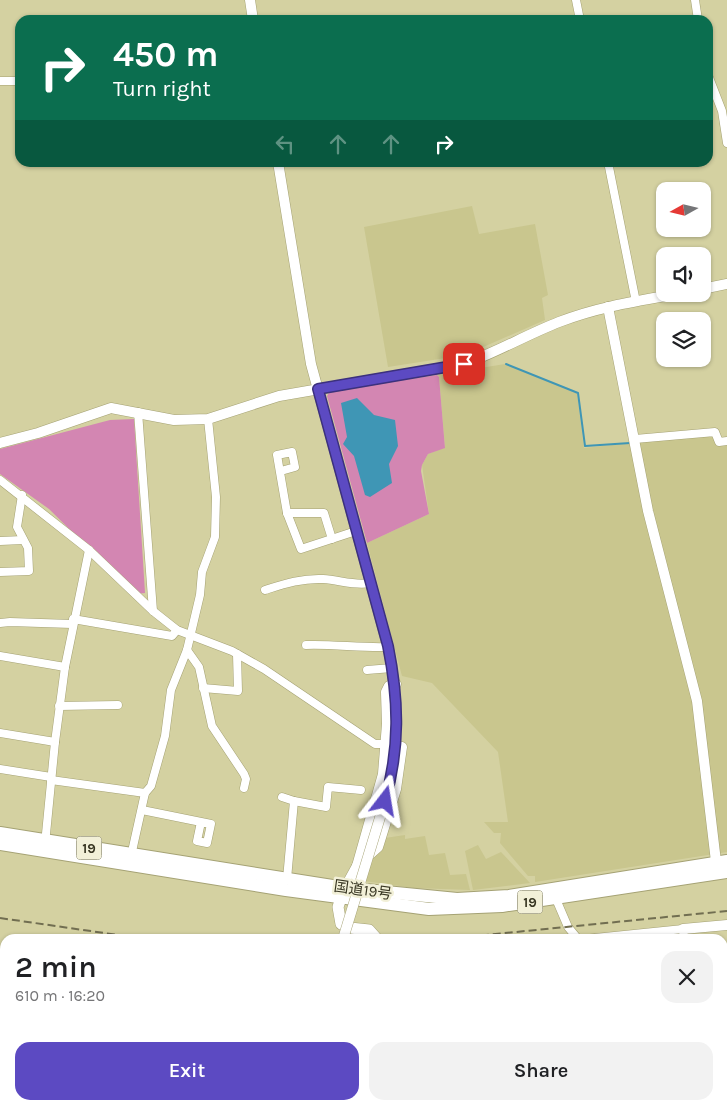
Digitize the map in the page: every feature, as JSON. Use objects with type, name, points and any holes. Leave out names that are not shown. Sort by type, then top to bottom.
[{"type":"highway","name":"国道19号","points":[[0,834],[45,846],[343,893],[429,909],[502,906],[556,899],[722,867]]},
{"type":"highway","name":"国道19号","points":[[0,844],[45,846]]},
{"type":"highway","name":"国道19号","points":[[131,860],[287,879],[343,893],[473,899],[509,896],[722,867]]},
{"type":"main road","points":[[343,893],[338,915],[341,924],[350,928],[368,930],[372,934]]},
{"type":"street","points":[[250,0],[252,15]]},
{"type":"street","points":[[576,0],[579,15]]},
{"type":"street","points":[[695,0],[697,15]]},
{"type":"street","points":[[0,81],[15,80]]},
{"type":"street","points":[[713,86],[724,110],[727,143]]},
{"type":"street","points":[[279,167],[311,364],[388,646],[396,684],[397,707],[394,763],[385,801],[345,934]]},
{"type":"street","points":[[609,167],[636,302]]},
{"type":"street","points":[[711,287],[727,284]]},
{"type":"street","points":[[0,443],[38,433],[112,408],[174,420],[208,419],[251,404],[318,389],[464,364],[490,355],[558,322],[608,307],[656,298]]},
{"type":"street","points":[[608,307],[658,553],[697,701],[722,867]]},
{"type":"street","points":[[138,412],[153,611]]},
{"type":"street","points":[[131,860],[145,793],[151,786],[165,736],[171,690],[187,650],[200,595],[202,572],[215,537],[216,496],[208,419]]},
{"type":"street","points":[[634,439],[715,432],[719,442],[727,441]]},
{"type":"street","points":[[280,472],[287,512],[301,549],[356,531]]},
{"type":"street","points":[[0,480],[22,495],[89,550],[153,611],[177,630],[237,654],[264,669],[375,744],[385,744]]},
{"type":"street","points":[[0,572],[29,571],[28,548],[16,527],[22,495]]},
{"type":"street","points":[[287,512],[324,513],[332,539]]},
{"type":"street","points":[[0,541],[23,540]]},
{"type":"street","points":[[45,846],[59,706],[72,622],[89,550]]},
{"type":"street","points":[[265,590],[295,580],[323,579],[359,585],[370,583]]},
{"type":"street","points":[[0,623],[72,622],[172,636],[177,630]]},
{"type":"street","points":[[306,645],[336,644],[363,648],[388,646]]},
{"type":"street","points":[[187,650],[199,667],[212,726],[244,774],[246,779],[244,788]]},
{"type":"street","points":[[203,688],[238,691],[237,654]]},
{"type":"street","points":[[0,656],[65,667]]},
{"type":"street","points":[[367,670],[392,668]]},
{"type":"street","points":[[343,893],[357,866],[383,774],[387,724],[386,692],[389,686],[396,684]]},
{"type":"street","points":[[59,706],[118,705]]},
{"type":"street","points":[[357,866],[378,847],[396,789],[401,762],[403,720],[397,707]]},
{"type":"street","points":[[0,733],[54,742]]},
{"type":"street","points":[[0,769],[51,779],[145,793]]},
{"type":"street","points":[[282,797],[326,807],[328,787],[360,790]]},
{"type":"street","points":[[287,879],[294,801]]},
{"type":"street","points":[[142,810],[201,822]]},
{"type":"street","points":[[556,899],[568,927],[574,934]]},
{"type":"street","points":[[683,934],[727,925]]},
{"type":"shaded area","points":[[472,206],[479,234],[535,224],[548,295],[542,298],[545,320],[465,355],[388,367],[364,227]]},
{"type":"shaded area","points":[[505,364],[577,393],[584,448],[713,434],[718,446],[727,445],[727,852],[535,882],[535,876],[528,876],[500,843],[501,833],[494,833],[484,822],[508,822],[498,752],[432,683],[402,676],[367,543],[429,514],[422,465],[428,454],[445,447],[439,377],[437,375]]},
{"type":"shaded area","points":[[437,375],[439,377],[445,448],[428,454],[422,465],[421,471],[429,514],[367,543],[327,396],[330,391]]},
{"type":"shaded area","points":[[134,419],[145,593],[135,594],[49,509],[0,474],[0,449],[110,420]]},
{"type":"shaded area","points":[[405,835],[405,839],[425,836],[429,855],[445,853],[450,875],[466,874],[470,890],[414,888],[364,881],[370,860],[381,850],[385,838]]},
{"type":"shaded area","points":[[478,845],[486,859],[501,852],[530,883],[473,890],[465,851]]},
{"type":"water","points":[[357,398],[374,415],[395,420],[398,446],[389,464],[392,483],[370,497],[365,495],[354,456],[343,444],[347,437],[341,403]]},
{"type":"waterway","points":[[506,364],[578,393],[585,446],[630,443]]},
{"type":"railway","points":[[495,934],[727,911]]},
{"type":"railway","points":[[0,918],[111,934]]},
{"type":"route","points":[[385,801],[394,763],[397,707],[396,684],[388,646],[318,389],[464,364]]}]
